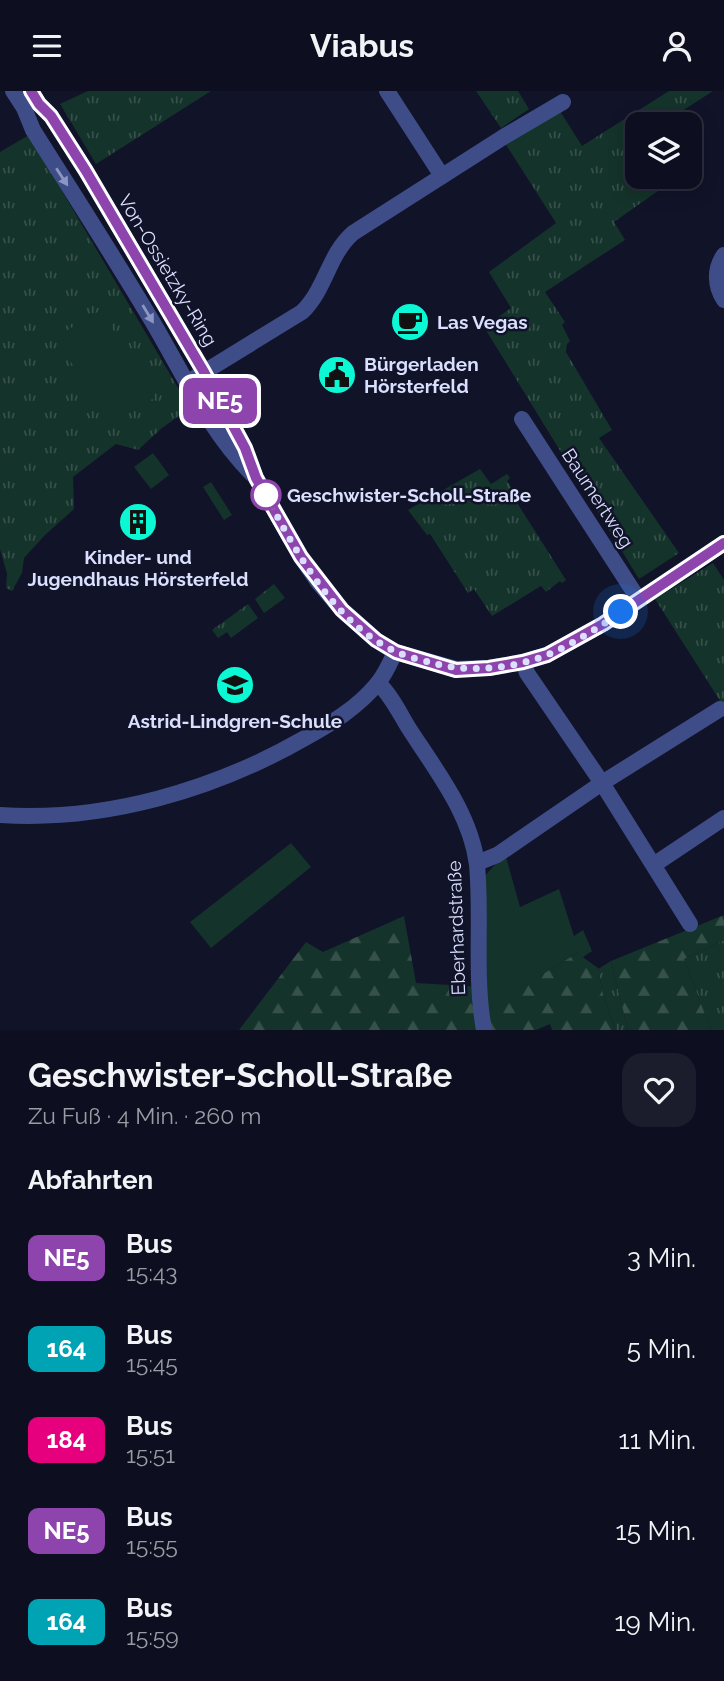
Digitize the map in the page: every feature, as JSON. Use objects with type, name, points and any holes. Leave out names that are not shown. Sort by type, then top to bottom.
[{"type":"street","name":"Von-Ossietzky-Ring","points":[[13,91],[33,130],[113,255],[233,455],[256,478]]},
{"type":"street","name":"Von-Ossietzky-Ring","points":[[31,91],[51,116],[86,171],[204,372],[245,448],[256,478],[301,557],[329,596],[356,624],[396,652],[456,670],[489,668],[547,655],[573,642],[724,543]]},
{"type":"street","points":[[387,91],[442,176]]},
{"type":"street","points":[[188,382],[302,312],[314,298],[331,261],[346,239],[505,136],[563,102]]},
{"type":"street","points":[[724,255],[716,280],[724,300]]},
{"type":"street","name":"Baumertweg","points":[[522,419],[639,600]]},
{"type":"street","points":[[0,815],[47,816],[100,810],[165,796],[218,779],[277,754],[354,707],[378,683],[396,652]]},
{"type":"street","points":[[523,662],[527,673],[655,864],[691,924]]},
{"type":"street","name":"Eberhardstraße","points":[[378,683],[456,803],[469,832],[477,863],[480,989],[484,1030]]},
{"type":"street","points":[[477,863],[496,855],[602,783],[720,709]]},
{"type":"street","points":[[655,864],[724,818]]},
{"type":"green space","points":[[88,91],[211,91],[96,164],[60,104]]},
{"type":"green space","points":[[476,91],[518,91],[529,109],[501,128]]},
{"type":"green space","points":[[669,91],[713,91],[681,112],[636,112]]},
{"type":"green space","points":[[558,108],[582,146],[625,119],[625,189],[661,189],[614,222],[625,240],[545,292],[565,322],[562,325],[570,341],[566,352],[612,430],[599,438],[679,553],[639,579],[484,327],[511,308],[489,272],[556,223],[503,140]]},
{"type":"green space","points":[[29,135],[190,408],[138,450],[116,444],[73,477],[74,509],[24,558],[22,573],[12,591],[6,588],[7,574],[0,549],[0,152]]},
{"type":"green space","points":[[101,310],[154,398],[109,425],[56,337]]},
{"type":"green space","points":[[153,453],[169,475],[151,489],[134,467]]},
{"type":"green space","points":[[480,469],[491,484],[507,474],[510,478],[507,481],[517,496],[514,498],[566,580],[562,583],[560,581],[546,592],[541,586],[492,616],[474,589],[468,593],[430,534],[427,535],[408,510]]},
{"type":"green space","points":[[211,482],[232,515],[224,520],[203,487]]},
{"type":"green space","points":[[713,563],[724,580],[724,707],[655,599]]},
{"type":"green space","points":[[274,584],[285,598],[264,613],[255,599]]},
{"type":"green space","points":[[248,604],[258,618],[231,638],[227,632],[218,638],[212,630]]},
{"type":"green space","points":[[291,843],[311,867],[211,948],[190,922]]},
{"type":"green space","points":[[505,853],[520,907],[559,889],[574,936],[583,930],[592,951],[582,958],[577,953],[486,1009],[483,878]]},
{"type":"green space","points":[[724,915],[724,940],[684,959],[711,1030],[628,1030],[611,961]]},
{"type":"green space","points":[[404,916],[416,983],[482,987],[486,1008],[577,953],[598,968],[615,1030],[552,1030],[550,1024],[536,1030],[239,1030],[306,942],[323,952]]},
{"type":"green space","points":[[724,940],[724,1030],[711,1030],[684,959]]},
{"type":"green space","points":[[611,961],[628,1030],[615,1030],[603,994],[598,969]]},
{"type":"bus line","name":"NE5","points":[[31,91],[51,116],[86,171],[204,372],[245,448],[256,478],[301,557],[329,596],[376,640],[396,652],[456,670],[523,662],[547,655],[573,642],[724,543]]},
{"type":"place","name":"Las Vegas","points":[[410,322]]},
{"type":"place","name":"Bürgerladen Hörsterfeld","points":[[337,375]]},
{"type":"place","name":"Geschwister-Scholl-Straße","points":[[266,495]]},
{"type":"place","name":"Kinder- und Jugendhaus Hörsterfeld","points":[[138,522]]},
{"type":"place","name":"Astrid-Lindgren-Schule","points":[[235,685]]},
{"type":"route","points":[[266,495],[301,557],[329,596],[376,640],[404,655],[456,670],[523,662],[547,655],[573,642],[621,612]]}]
